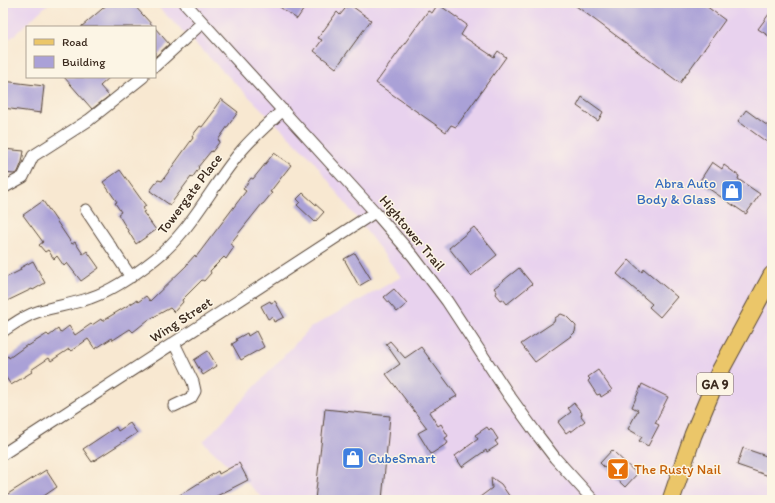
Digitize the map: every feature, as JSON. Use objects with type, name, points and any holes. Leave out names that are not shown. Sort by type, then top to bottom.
[{"type":"main road","name":"GA 9","points":[[671,500],[693,436],[720,371],[772,274]]},
{"type":"street","name":"Hightower Trail","points":[[185,3],[375,212],[413,256],[447,301],[536,434],[576,483],[593,500]]},
{"type":"street","points":[[156,65],[202,23]]},
{"type":"street","points":[[3,188],[22,176],[33,156],[89,120],[142,78]]},
{"type":"street","name":"Towergate Place","points":[[3,331],[19,320],[39,311],[90,298],[113,288],[131,277],[156,258],[176,240],[241,151],[261,129],[283,110]]},
{"type":"street","points":[[86,210],[131,277]]},
{"type":"street","name":"Wing Street","points":[[3,454],[375,212]]},
{"type":"street","points":[[174,343],[193,382],[195,391],[191,398],[174,406]]},
{"type":"shaded area","points":[[3,3],[49,3],[11,38],[3,38]]},
{"type":"shaded area","points":[[154,3],[772,3],[772,500],[265,500],[203,442],[310,328],[401,277],[312,159]]},
{"type":"building","points":[[109,3],[132,3],[153,26],[82,26]]},
{"type":"building","points":[[274,3],[308,3],[297,19]]},
{"type":"building","points":[[572,3],[702,3],[725,20],[680,83]]},
{"type":"building","points":[[349,4],[371,20],[336,68],[314,51],[322,40],[318,38],[337,12],[340,15]]},
{"type":"building","points":[[438,4],[467,25],[461,35],[494,57],[498,51],[506,57],[456,127],[451,125],[446,132],[376,83],[428,11],[432,13]]},
{"type":"building","points":[[772,10],[772,38],[758,29]]},
{"type":"building","points":[[156,29],[169,44],[156,56]]},
{"type":"building","points":[[65,78],[109,78],[100,86],[109,96],[92,109]]},
{"type":"building","points":[[3,81],[44,86],[41,113],[3,108]]},
{"type":"building","points":[[582,97],[603,112],[598,121],[577,106]]},
{"type":"building","points":[[221,99],[238,112],[218,140],[220,141],[212,152],[211,151],[198,167],[199,168],[192,178],[191,177],[170,205],[150,191],[158,180],[162,181],[193,138],[192,136],[200,126],[202,127],[215,110],[214,109]]},
{"type":"building","points":[[746,110],[772,129],[772,146],[738,121]]},
{"type":"building","points":[[3,149],[24,151],[18,172],[14,174],[3,173]]},
{"type":"building","points":[[274,153],[291,165],[270,192],[272,193],[230,244],[234,247],[226,259],[224,257],[210,271],[211,273],[204,281],[202,280],[182,300],[183,302],[174,312],[170,308],[148,320],[133,332],[130,329],[95,349],[88,339],[71,351],[69,349],[51,361],[49,358],[31,370],[32,372],[11,385],[3,373],[3,360],[8,356],[9,358],[27,345],[28,346],[47,334],[49,336],[58,329],[60,333],[69,326],[75,335],[91,324],[92,325],[101,319],[102,321],[137,300],[138,302],[146,296],[150,301],[187,265],[195,255],[196,257],[246,191],[243,189],[251,178],[253,179]]},
{"type":"building","points":[[712,162],[722,169],[724,165],[739,176],[738,179],[760,194],[746,214],[699,182]]},
{"type":"building","points":[[120,170],[146,206],[143,208],[145,211],[143,212],[156,230],[136,244],[118,214],[121,212],[115,203],[117,202],[103,182]]},
{"type":"building","points":[[303,193],[324,212],[315,222],[297,205],[300,202],[297,199]]},
{"type":"building","points":[[43,201],[72,244],[75,242],[83,254],[87,251],[99,268],[81,281],[67,263],[64,266],[57,256],[54,259],[48,250],[45,252],[39,245],[43,242],[23,215]]},
{"type":"building","points":[[474,227],[497,255],[471,276],[449,248]]},
{"type":"building","points":[[355,253],[371,279],[359,286],[344,259]]},
{"type":"building","points":[[629,260],[642,272],[644,269],[677,297],[660,317],[649,307],[652,304],[617,274]]},
{"type":"building","points":[[33,261],[45,283],[5,302],[3,298],[3,279],[21,270],[20,268]]},
{"type":"building","points":[[519,268],[532,284],[507,304],[496,294],[497,292],[494,288]]},
{"type":"building","points":[[394,289],[407,304],[397,312],[384,297]]},
{"type":"building","points":[[270,301],[271,303],[275,301],[284,317],[274,322],[272,317],[268,319],[261,306]]},
{"type":"building","points":[[561,314],[566,316],[576,326],[575,332],[535,362],[521,344],[554,322],[555,318]]},
{"type":"building","points":[[256,331],[264,347],[241,360],[232,344],[237,341],[236,339],[247,333],[248,336]]},
{"type":"building","points":[[390,341],[405,358],[421,347],[457,396],[429,412],[438,426],[441,424],[448,436],[445,438],[448,443],[431,454],[418,433],[427,428],[386,374],[400,364],[386,344]]},
{"type":"building","points":[[208,351],[217,366],[203,375],[194,360]]},
{"type":"building","points":[[598,370],[612,390],[601,397],[600,394],[597,395],[588,381],[590,379],[588,377]]},
{"type":"building","points":[[642,384],[668,397],[655,423],[659,425],[648,446],[639,441],[642,437],[628,429],[638,410],[632,407]]},
{"type":"building","points":[[574,403],[582,413],[581,416],[585,421],[571,432],[570,430],[566,433],[558,422],[571,412],[568,408]]},
{"type":"building","name":"CubeSmart","points":[[325,409],[390,416],[382,500],[315,500]]},
{"type":"building","points":[[130,423],[137,433],[92,462],[83,449],[116,427],[118,431]]},
{"type":"building","points":[[487,427],[489,430],[491,428],[498,439],[495,441],[498,445],[487,452],[486,450],[462,467],[455,456],[478,439],[475,435]]},
{"type":"building","points":[[743,448],[772,458],[772,477],[737,465]]},
{"type":"building","name":"The Rusty Nail","points":[[612,450],[637,474],[625,487],[600,463]]},
{"type":"building","points":[[239,463],[248,480],[209,500],[172,500],[218,471],[219,474]]},
{"type":"building","points":[[46,470],[57,487],[38,500],[3,500],[3,497]]},
{"type":"building","points":[[491,477],[501,484],[512,500],[476,500],[492,488]]},
{"type":"place","name":"Abra Auto Body & Glass","points":[[732,191]]},
{"type":"place","name":"CubeSmart","points":[[353,458]]},
{"type":"place","name":"The Rusty Nail","points":[[618,469]]}]
